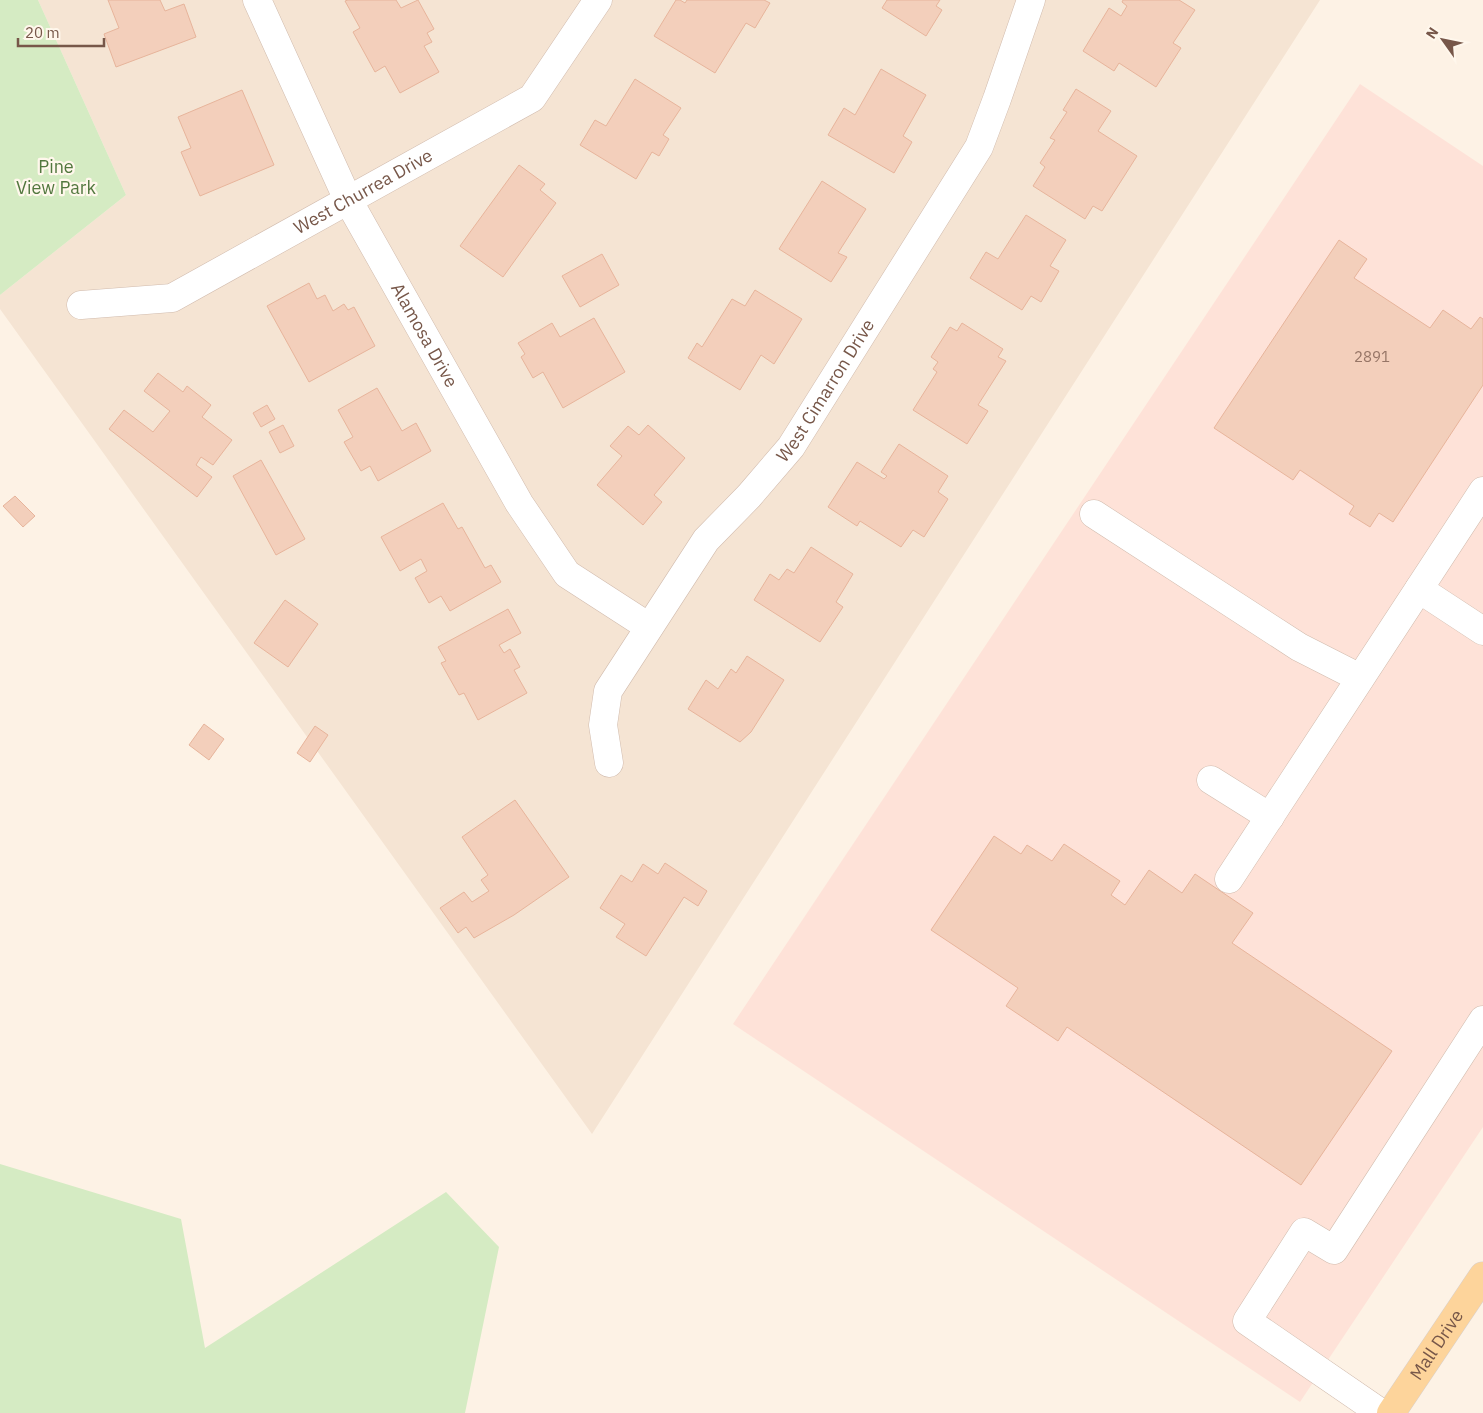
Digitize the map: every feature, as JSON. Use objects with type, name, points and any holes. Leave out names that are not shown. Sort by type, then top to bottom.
[{"type":"main road","name":"Mall Drive","points":[[1391,1413],[1483,1276]]},
{"type":"street","name":"Alamosa Drive","points":[[257,0],[348,200],[519,504],[567,574],[649,627]]},
{"type":"street","name":"West Churrea Drive","points":[[80,305],[172,298],[532,98],[598,0]]},
{"type":"street","name":"West Cimarron Drive","points":[[609,763],[603,724],[608,691],[706,540],[749,496],[791,447],[979,147],[1031,0]]},
{"type":"street","points":[[1229,879],[1483,491]]},
{"type":"street","points":[[1094,514],[1299,647],[1360,678]]},
{"type":"street","points":[[1419,589],[1483,631]]},
{"type":"street","points":[[1211,780],[1270,817]]},
{"type":"street","points":[[1381,1413],[1247,1321],[1304,1232],[1334,1250],[1483,1020]]},
{"type":"shaded area","points":[[38,0],[1320,0],[592,1134],[0,309],[0,295],[126,195]]},
{"type":"shaded area","points":[[1360,84],[1483,166],[1483,1127],[1300,1402],[733,1024]]},
{"type":"green space","name":"Pine View Park","points":[[0,0],[38,0],[126,195],[0,295]]},
{"type":"green space","points":[[0,1164],[181,1219],[205,1348],[446,1192],[499,1247],[465,1413],[0,1413]]},
{"type":"building","points":[[108,0],[160,0],[165,11],[184,4],[196,37],[116,67],[104,34],[119,28]]},
{"type":"building","points":[[396,0],[401,8],[418,0],[434,29],[427,33],[432,42],[424,46],[439,72],[400,93],[385,66],[375,72],[353,32],[360,28],[345,1]]},
{"type":"building","points":[[676,0],[685,3],[687,0],[764,0],[770,3],[755,28],[746,23],[715,73],[654,36]]},
{"type":"building","points":[[887,0],[940,0],[936,6],[942,10],[926,36],[882,8]]},
{"type":"building","points":[[1123,0],[1179,0],[1195,10],[1173,43],[1181,48],[1156,87],[1119,63],[1114,71],[1083,51],[1109,8],[1121,16],[1127,6],[1122,2]]},
{"type":"building","points":[[881,69],[926,95],[903,136],[912,142],[894,173],[828,135],[844,108],[855,115]]},
{"type":"building","points":[[635,79],[681,108],[663,135],[669,139],[659,156],[652,152],[636,179],[580,145],[595,120],[606,126]]},
{"type":"building","points":[[1076,89],[1111,111],[1098,131],[1137,156],[1102,211],[1093,206],[1085,219],[1033,186],[1045,167],[1040,163],[1055,140],[1050,138],[1067,112],[1063,110]]},
{"type":"building","points":[[242,90],[274,165],[200,196],[181,152],[191,148],[178,117]]},
{"type":"building","points":[[519,165],[545,184],[540,190],[556,203],[503,277],[460,246]]},
{"type":"building","points":[[822,181],[866,209],[838,253],[847,257],[831,282],[779,249]]},
{"type":"building","points":[[1026,215],[1066,240],[1050,266],[1059,271],[1041,302],[1031,296],[1022,310],[970,278],[986,252],[998,259]]},
{"type":"building","points":[[1339,240],[1367,259],[1354,278],[1430,328],[1443,310],[1471,329],[1480,317],[1483,319],[1483,385],[1393,522],[1379,513],[1370,527],[1349,514],[1354,506],[1300,470],[1293,480],[1214,428]]},
{"type":"building","points":[[602,254],[619,285],[580,307],[562,276]]},
{"type":"building","points":[[309,283],[317,299],[325,295],[333,311],[344,304],[348,310],[354,307],[375,346],[309,382],[267,306]]},
{"type":"building","points":[[755,290],[802,319],[774,364],[761,355],[740,390],[688,358],[697,343],[702,347],[732,299],[745,306]]},
{"type":"building","points":[[594,318],[625,372],[563,408],[543,372],[533,378],[521,357],[525,354],[518,343],[552,323],[560,337]]},
{"type":"building","points":[[962,323],[1003,349],[998,357],[1006,361],[978,405],[988,411],[967,444],[913,410],[937,372],[933,369],[938,362],[931,357],[950,327],[957,331]]},
{"type":"building","points":[[158,373],[183,392],[187,386],[211,405],[202,417],[232,440],[213,465],[201,457],[196,465],[212,477],[197,497],[109,429],[124,410],[153,432],[170,411],[144,391]]},
{"type":"building","points":[[377,388],[402,431],[416,423],[431,451],[378,481],[370,466],[361,471],[344,442],[353,437],[338,410]]},
{"type":"building","points":[[267,405],[275,419],[261,427],[253,413]]},
{"type":"building","points":[[283,425],[294,446],[280,453],[269,432]]},
{"type":"building","points":[[648,425],[685,458],[654,495],[662,502],[643,525],[597,485],[622,456],[610,446],[628,426],[639,435]]},
{"type":"building","points":[[899,444],[948,476],[938,492],[948,499],[924,537],[913,530],[901,547],[860,521],[857,526],[828,507],[857,462],[884,479],[887,476],[881,472]]},
{"type":"building","points":[[261,460],[305,539],[276,555],[233,476]]},
{"type":"building","points":[[15,496],[35,516],[23,527],[3,506]]},
{"type":"building","points":[[443,503],[458,529],[462,527],[485,568],[491,565],[501,582],[450,611],[441,596],[429,603],[415,578],[427,571],[421,559],[400,571],[381,537]]},
{"type":"building","points":[[811,547],[853,574],[836,602],[843,607],[820,642],[754,600],[770,574],[779,580],[787,569],[794,573]]},
{"type":"building","points":[[285,600],[318,624],[288,667],[254,643]]},
{"type":"building","points":[[508,609],[521,633],[499,645],[504,653],[510,649],[520,667],[514,670],[527,693],[478,720],[464,693],[459,695],[441,663],[446,661],[438,647]]},
{"type":"building","points":[[747,656],[784,680],[751,732],[740,742],[688,709],[706,680],[718,689],[731,669],[736,673]]},
{"type":"building","points":[[204,724],[224,739],[209,760],[189,745]]},
{"type":"building","points":[[315,726],[328,735],[310,762],[297,753]]},
{"type":"building","points":[[515,800],[569,877],[514,915],[474,938],[466,927],[458,933],[440,908],[464,892],[472,902],[489,891],[481,880],[488,875],[462,837]]},
{"type":"building","points":[[994,836],[1021,854],[1027,845],[1052,861],[1064,844],[1120,881],[1111,895],[1125,905],[1149,870],[1182,893],[1195,874],[1253,913],[1232,943],[1392,1051],[1301,1185],[1067,1027],[1058,1041],[1006,1006],[1018,988],[931,930]]},
{"type":"building","points":[[665,863],[707,891],[698,906],[684,897],[646,956],[616,937],[625,924],[600,908],[621,875],[632,882],[643,864],[658,874]]}]
